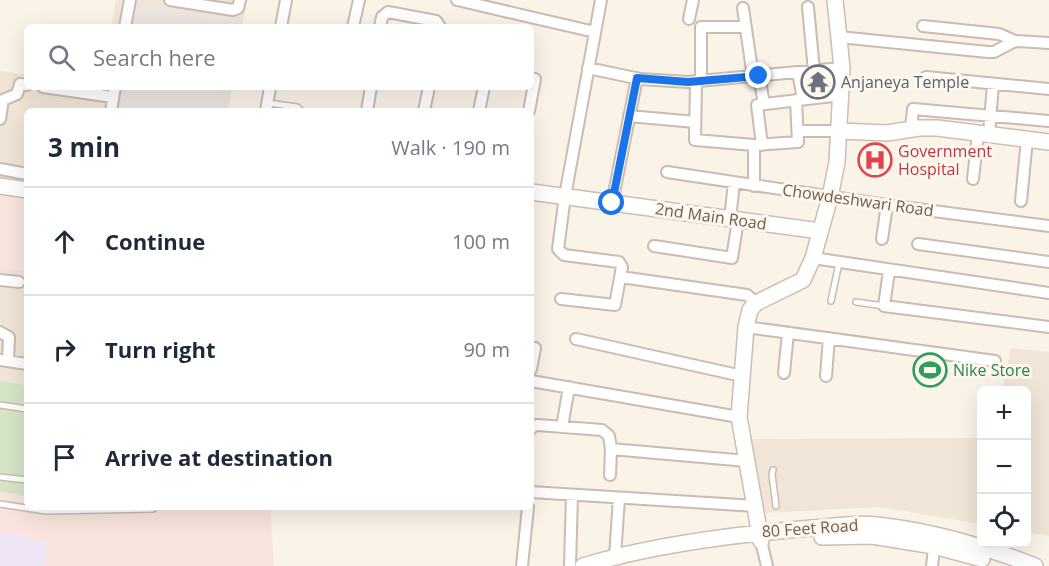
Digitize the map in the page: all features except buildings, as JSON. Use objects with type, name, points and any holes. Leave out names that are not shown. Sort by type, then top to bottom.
[{"type":"street","points":[[126,24],[130,0]]},
{"type":"street","points":[[170,0],[233,10],[238,8],[240,0]]},
{"type":"street","points":[[282,24],[286,0]]},
{"type":"street","points":[[354,24],[358,0]]},
{"type":"street","points":[[460,0],[595,32]]},
{"type":"street","points":[[561,299],[615,305],[621,277],[622,267],[619,262],[560,253],[558,249],[565,196],[602,0]]},
{"type":"street","points":[[689,19],[693,0]]},
{"type":"street","points":[[767,566],[739,417],[746,327],[750,310],[756,303],[803,280],[813,258],[830,196],[840,131],[842,68],[835,0]]},
{"type":"street","points":[[808,7],[814,71]]},
{"type":"street","points":[[743,8],[756,76],[764,104]]},
{"type":"street","points":[[381,24],[382,17],[388,12],[436,21],[438,24]]},
{"type":"street","points":[[923,26],[999,34],[1015,40],[1049,43]]},
{"type":"street","points":[[746,27],[702,27],[694,140],[758,145],[798,142],[798,72]]},
{"type":"street","points":[[839,37],[988,52],[994,52],[1015,40]]},
{"type":"street","points":[[588,68],[637,78],[670,81],[699,81],[842,68]]},
{"type":"street","points":[[926,77],[1049,89]]},
{"type":"street","points":[[612,203],[637,78]]},
{"type":"street","points":[[0,119],[3,100],[17,93],[20,84],[24,85]]},
{"type":"street","points":[[973,179],[983,134],[991,116],[993,84]]},
{"type":"street","points":[[86,90],[114,92],[111,108]]},
{"type":"street","points":[[267,107],[270,90]]},
{"type":"street","points":[[368,108],[370,90]]},
{"type":"street","points":[[425,108],[428,90]]},
{"type":"street","points":[[480,108],[483,90]]},
{"type":"street","points":[[530,108],[534,90]]},
{"type":"street","points":[[754,186],[758,145],[757,105],[841,95]]},
{"type":"street","points":[[911,129],[912,109],[1049,121]]},
{"type":"street","points":[[629,116],[695,122]]},
{"type":"street","points":[[798,131],[887,133],[937,128],[1049,142]]},
{"type":"street","points":[[1021,201],[1027,139]]},
{"type":"street","points":[[0,169],[24,173]]},
{"type":"street","name":"Chowdeshwari Road","points":[[667,172],[886,205],[1049,226]]},
{"type":"street","points":[[654,246],[732,258],[734,183]]},
{"type":"street","points":[[0,186],[24,190]]},
{"type":"street","name":"2nd Main Road","points":[[534,192],[820,231]]},
{"type":"street","points":[[882,239],[886,205]]},
{"type":"street","points":[[918,244],[1049,262]]},
{"type":"street","points":[[813,258],[1049,293]]},
{"type":"street","points":[[889,271],[884,306],[1049,327]]},
{"type":"street","points":[[621,277],[747,296],[756,303]]},
{"type":"street","points":[[0,280],[19,282]]},
{"type":"street","points":[[746,327],[995,361]]},
{"type":"street","points":[[0,332],[9,337],[4,361],[24,364]]},
{"type":"street","points":[[784,373],[788,333]]},
{"type":"street","points":[[826,376],[829,338]]},
{"type":"street","points":[[576,339],[742,376]]},
{"type":"street","points":[[534,353],[535,348]]},
{"type":"street","points":[[534,381],[739,417]]},
{"type":"street","points":[[562,427],[569,387]]},
{"type":"street","points":[[534,426],[602,430],[609,436],[610,475]]},
{"type":"street","points":[[610,449],[747,461]]},
{"type":"street","points":[[534,492],[756,506]]},
{"type":"street","points":[[570,566],[572,495]]},
{"type":"street","points":[[614,561],[619,498]]},
{"type":"street","points":[[522,566],[528,510]]},
{"type":"street","name":"80 Feet Road","points":[[583,566],[760,537],[868,530],[886,526],[935,541],[972,546],[1035,566]]},
{"type":"street","points":[[932,566],[935,541]]},
{"type":"street","name":"80 Feet Road","points":[[935,541],[974,561],[1011,566]]},
{"type":"lane","points":[[267,107],[298,108]]},
{"type":"lane","points":[[831,302],[839,263]]},
{"type":"lane","points":[[856,303],[884,306]]},
{"type":"lane","points":[[0,405],[24,409]]},
{"type":"lane","points":[[773,470],[776,506]]},
{"type":"lane","points":[[0,477],[24,480]]},
{"type":"lane","points":[[0,504],[24,508]]},
{"type":"lane","points":[[39,510],[100,510]]},
{"type":"shaded area","points":[[116,0],[247,0],[243,22],[125,3],[122,24],[112,24]]},
{"type":"shaded area","points":[[125,3],[243,22],[243,24],[122,24]]},
{"type":"shaded area","points":[[0,71],[24,75],[24,90],[110,90],[108,108],[24,108],[24,181],[0,177]]},
{"type":"shaded area","points":[[110,90],[232,90],[228,108],[108,108]]},
{"type":"shaded area","points":[[0,192],[24,196],[24,270],[0,268]]},
{"type":"shaded area","points":[[0,268],[24,270],[24,385],[0,381]]},
{"type":"shaded area","points":[[1011,348],[1049,352],[1049,536],[1031,533],[1031,386],[1003,386]]},
{"type":"shaded area","points":[[977,438],[977,523],[879,507],[764,513],[751,439]]},
{"type":"shaded area","points":[[0,491],[24,496],[24,510],[270,510],[274,566],[46,566],[47,542],[0,532]]},
{"type":"shaded area","points":[[0,532],[47,542],[46,566],[0,566]]},
{"type":"green space","points":[[0,381],[24,385],[24,496],[0,491]]},
{"type":"place","name":"Anjaneya Temple","points":[[818,82]]},
{"type":"place","name":"Government Hospital","points":[[875,160]]},
{"type":"place","name":"Nike Store","points":[[930,370]]},
{"type":"route","points":[[612,203],[637,78],[688,82],[759,76]]}]
